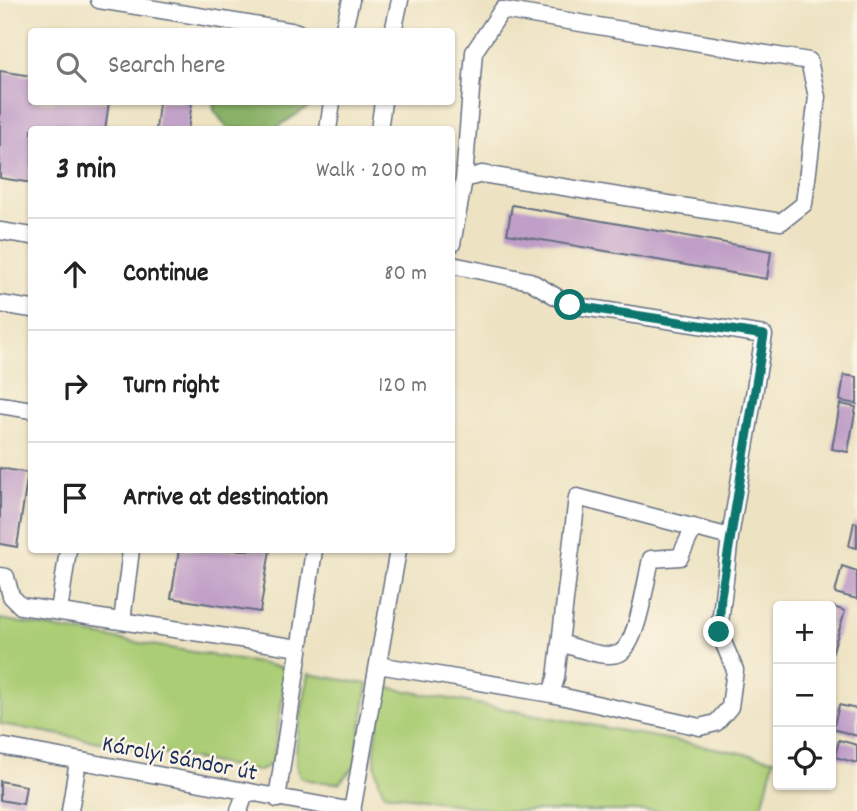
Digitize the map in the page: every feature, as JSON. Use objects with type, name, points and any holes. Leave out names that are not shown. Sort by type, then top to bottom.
[{"type":"street","points":[[99,0],[272,28]]},
{"type":"street","points":[[344,28],[351,0]]},
{"type":"street","points":[[394,28],[400,0]]},
{"type":"street","points":[[455,228],[464,179],[474,52],[502,10],[809,61],[817,97],[804,204],[781,222],[482,174],[464,179]]},
{"type":"street","points":[[329,126],[332,105]]},
{"type":"street","points":[[380,126],[383,105]]},
{"type":"street","points":[[0,231],[28,235]]},
{"type":"street","points":[[378,665],[551,694],[700,727],[716,723],[730,707],[735,670],[719,632],[730,537],[764,335],[570,305],[530,281],[455,266]]},
{"type":"street","points":[[0,304],[28,308]]},
{"type":"street","points":[[0,405],[28,409]]},
{"type":"street","points":[[551,694],[560,643],[577,498],[730,537]]},
{"type":"street","points":[[560,643],[606,654],[620,653],[631,641],[651,559],[680,557],[694,527]]},
{"type":"street","points":[[59,611],[68,553]]},
{"type":"street","points":[[122,621],[131,553]]},
{"type":"street","points":[[277,799],[314,553]]},
{"type":"street","points":[[353,811],[397,553]]},
{"type":"street","points":[[0,576],[6,577],[11,596],[22,606],[299,648]]},
{"type":"street","name":"Károlyi Sándor út","points":[[0,746],[353,811]]},
{"type":"street","points":[[70,811],[78,761]]},
{"type":"street","points":[[239,811],[245,793]]},
{"type":"green space","points":[[213,105],[311,105],[279,126],[226,126]]},
{"type":"green space","points":[[0,619],[287,668],[273,762],[260,771],[0,724]]},
{"type":"green space","points":[[309,674],[368,684],[355,766],[339,783],[305,779],[297,770],[301,712]]},
{"type":"green space","points":[[386,687],[773,759],[773,763],[761,811],[500,811],[384,793],[376,767],[378,728]]},
{"type":"building","points":[[0,71],[28,75],[28,105],[109,105],[106,126],[28,126],[28,182],[0,178]]},
{"type":"building","points":[[159,105],[192,105],[189,126],[156,126]]},
{"type":"building","points":[[512,205],[771,251],[767,279],[507,234]]},
{"type":"building","points":[[844,375],[857,377],[857,404],[840,401]]},
{"type":"building","points":[[840,404],[856,407],[848,452],[832,449]]},
{"type":"building","points":[[0,468],[28,473],[17,547],[0,544]]},
{"type":"building","points":[[854,522],[857,523],[857,548],[849,546]]},
{"type":"building","points":[[178,553],[270,553],[260,612],[171,598]]},
{"type":"building","points":[[842,566],[857,571],[857,599],[835,593]]},
{"type":"building","points":[[836,608],[845,611],[836,641]]},
{"type":"building","points":[[839,705],[857,709],[857,736],[836,730]]},
{"type":"building","points":[[839,740],[857,745],[857,763],[836,757]]},
{"type":"building","points":[[0,781],[26,786],[23,804],[0,800]]},
{"type":"route","points":[[570,305],[764,335],[721,596],[719,632]]}]
